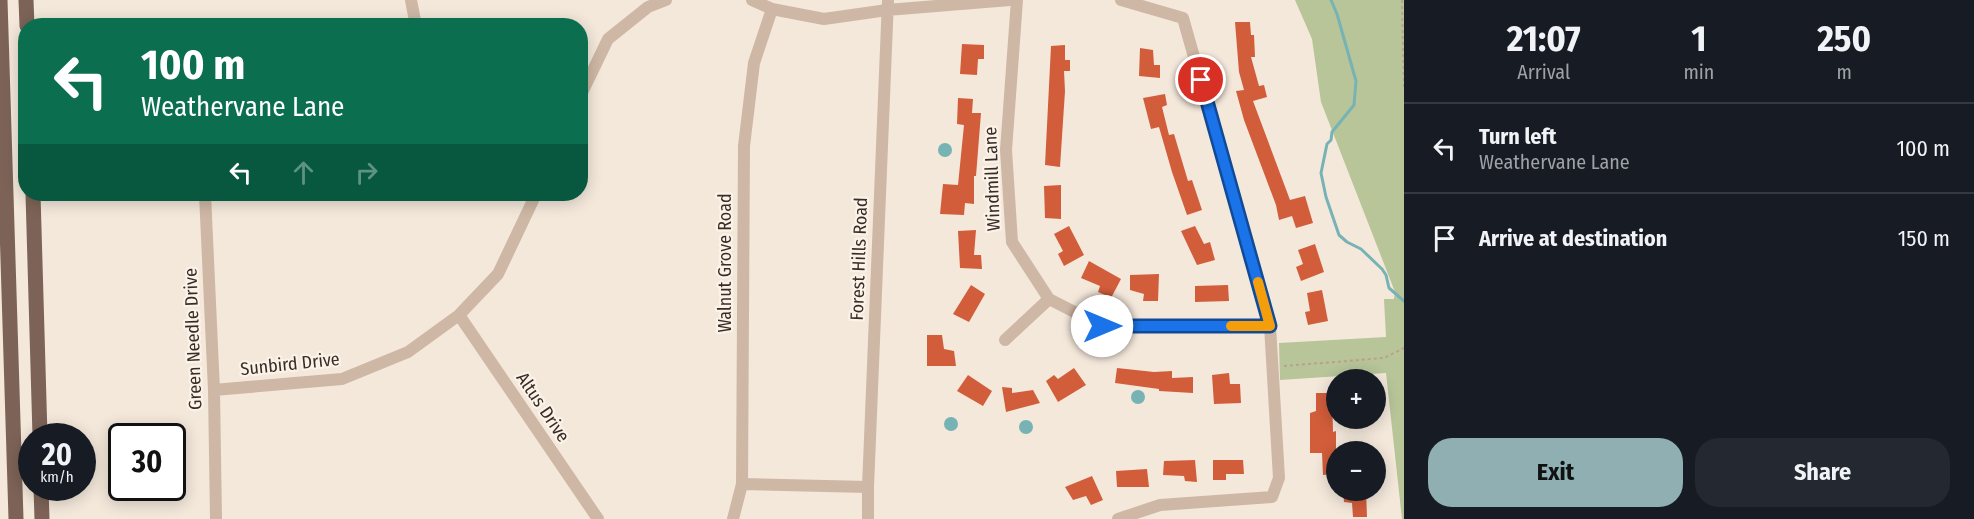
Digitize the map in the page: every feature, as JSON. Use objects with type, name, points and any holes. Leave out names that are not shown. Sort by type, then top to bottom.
[{"type":"main road","points":[[0,0],[16,519]]},
{"type":"main road","points":[[26,0],[27,18]]},
{"type":"main road","points":[[33,201],[40,423]]},
{"type":"main road","points":[[41,501],[42,519]]},
{"type":"street","points":[[411,0],[414,18]]},
{"type":"street","points":[[588,80],[608,39],[645,4],[666,0]]},
{"type":"street","points":[[752,0],[772,9],[824,19],[888,5],[1010,0]]},
{"type":"street","name":"Windmill Lane","points":[[1017,0],[1006,150],[1012,242],[1049,299]]},
{"type":"street","points":[[1118,519],[1160,505],[1272,497],[1279,478],[1270,326],[1183,18],[1120,0]]},
{"type":"street","name":"Forest Hills Road","points":[[868,519],[888,5]]},
{"type":"street","name":"Walnut Grove Road","points":[[733,519],[742,484],[744,146],[753,63],[772,9]]},
{"type":"street","name":"Green Needle Drive","points":[[205,201],[214,390],[216,519]]},
{"type":"street","name":"Sunbird Drive","points":[[214,390],[342,379],[408,352],[459,315],[498,274],[533,201]]},
{"type":"street","points":[[1005,340],[1049,299],[1102,326],[1270,326]]},
{"type":"street","name":"Altus Drive","points":[[459,315],[598,519]]},
{"type":"street","points":[[742,484],[868,487]]},
{"type":"path","points":[[1402,0],[1404,88]]},
{"type":"path","points":[[1273,366],[1384,358],[1404,348]]},
{"type":"green space","points":[[1295,0],[1404,0],[1404,519],[1402,519],[1386,369],[1326,369],[1326,377],[1280,380],[1279,343],[1386,337],[1384,299],[1394,299],[1395,292],[1321,102],[1312,39]]},
{"type":"water","points":[[945,143],[950,145],[952,150],[950,155],[945,157],[940,155],[938,150],[940,145]]},
{"type":"water","points":[[1138,390],[1143,392],[1145,397],[1143,402],[1138,404],[1133,402],[1131,397],[1133,392]]},
{"type":"water","points":[[951,417],[956,419],[958,424],[956,429],[951,431],[946,429],[944,424],[946,419]]},
{"type":"water","points":[[1026,420],[1031,422],[1033,427],[1031,432],[1026,434],[1021,432],[1019,427],[1021,422]]},
{"type":"building","points":[[1235,22],[1250,22],[1251,35],[1254,35],[1255,57],[1251,57],[1259,86],[1264,85],[1267,97],[1253,101],[1290,200],[1305,196],[1313,223],[1296,228],[1292,216],[1279,220],[1276,205],[1244,120],[1236,91],[1244,90],[1239,72]]},
{"type":"building","points":[[962,44],[984,45],[984,59],[978,59],[977,75],[960,74]]},
{"type":"building","points":[[1065,45],[1065,60],[1070,60],[1070,71],[1064,71],[1065,91],[1060,167],[1045,165],[1051,46]]},
{"type":"building","points":[[1140,48],[1153,50],[1154,65],[1160,65],[1160,78],[1139,76]]},
{"type":"building","points":[[1165,94],[1167,105],[1162,107],[1169,135],[1174,134],[1188,181],[1192,180],[1202,210],[1187,215],[1159,127],[1151,129],[1143,98]]},
{"type":"building","points":[[958,98],[973,99],[972,113],[981,113],[976,176],[974,176],[974,204],[965,203],[964,215],[940,214],[943,184],[958,185],[964,125],[957,124]]},
{"type":"building","points":[[1061,185],[1061,219],[1045,218],[1044,186]]},
{"type":"building","points":[[1069,226],[1084,255],[1064,266],[1058,254],[1063,251],[1054,234]]},
{"type":"building","points":[[1195,226],[1204,244],[1210,242],[1215,260],[1197,265],[1181,231]]},
{"type":"building","points":[[976,230],[974,255],[981,255],[982,269],[960,268],[958,231]]},
{"type":"building","points":[[1315,244],[1324,272],[1301,281],[1296,267],[1303,264],[1298,250]]},
{"type":"building","points":[[1089,261],[1121,279],[1111,298],[1098,292],[1100,286],[1081,278]]},
{"type":"building","points":[[1159,274],[1158,301],[1143,301],[1144,294],[1130,290],[1130,275]]},
{"type":"building","points":[[971,285],[985,294],[969,322],[953,314]]},
{"type":"building","points":[[1228,285],[1229,301],[1195,302],[1195,286]]},
{"type":"building","points":[[1322,290],[1328,321],[1308,325],[1305,312],[1310,311],[1307,293]]},
{"type":"building","points":[[927,335],[942,335],[944,349],[954,351],[956,366],[927,366]]},
{"type":"building","points":[[1074,368],[1086,385],[1058,402],[1046,381],[1054,375],[1058,379]]},
{"type":"building","points":[[1117,368],[1154,372],[1172,371],[1172,378],[1193,377],[1193,393],[1159,391],[1159,389],[1115,383]]},
{"type":"building","points":[[1229,373],[1230,384],[1240,384],[1241,403],[1214,404],[1212,375]]},
{"type":"building","points":[[968,375],[992,391],[983,406],[957,391]]},
{"type":"building","points":[[1002,387],[1012,388],[1012,393],[1033,390],[1040,403],[1006,412]]},
{"type":"building","points":[[1316,393],[1326,393],[1326,429],[1336,431],[1336,441],[1326,441],[1326,475],[1323,475],[1322,453],[1310,453],[1310,413],[1316,411]]},
{"type":"building","points":[[1195,460],[1197,482],[1185,481],[1184,476],[1163,475],[1164,461]]},
{"type":"building","points":[[1213,460],[1243,460],[1244,474],[1226,474],[1226,480],[1213,480]]},
{"type":"building","points":[[1147,469],[1149,487],[1117,487],[1116,471]]},
{"type":"building","points":[[1092,476],[1103,500],[1091,505],[1086,496],[1073,500],[1065,487]]},
{"type":"building","points":[[1366,501],[1367,517],[1353,517],[1352,503],[1344,502]]},
{"type":"waterway","points":[[1331,0],[1356,81],[1354,105],[1332,132],[1331,140],[1327,144],[1321,173],[1326,197],[1339,235],[1361,249],[1382,269],[1389,288],[1404,301]]},
{"type":"slow traffic","points":[[1231,326],[1270,326],[1258,282]]},
{"type":"route","points":[[1102,326],[1270,326],[1201,80]]}]
